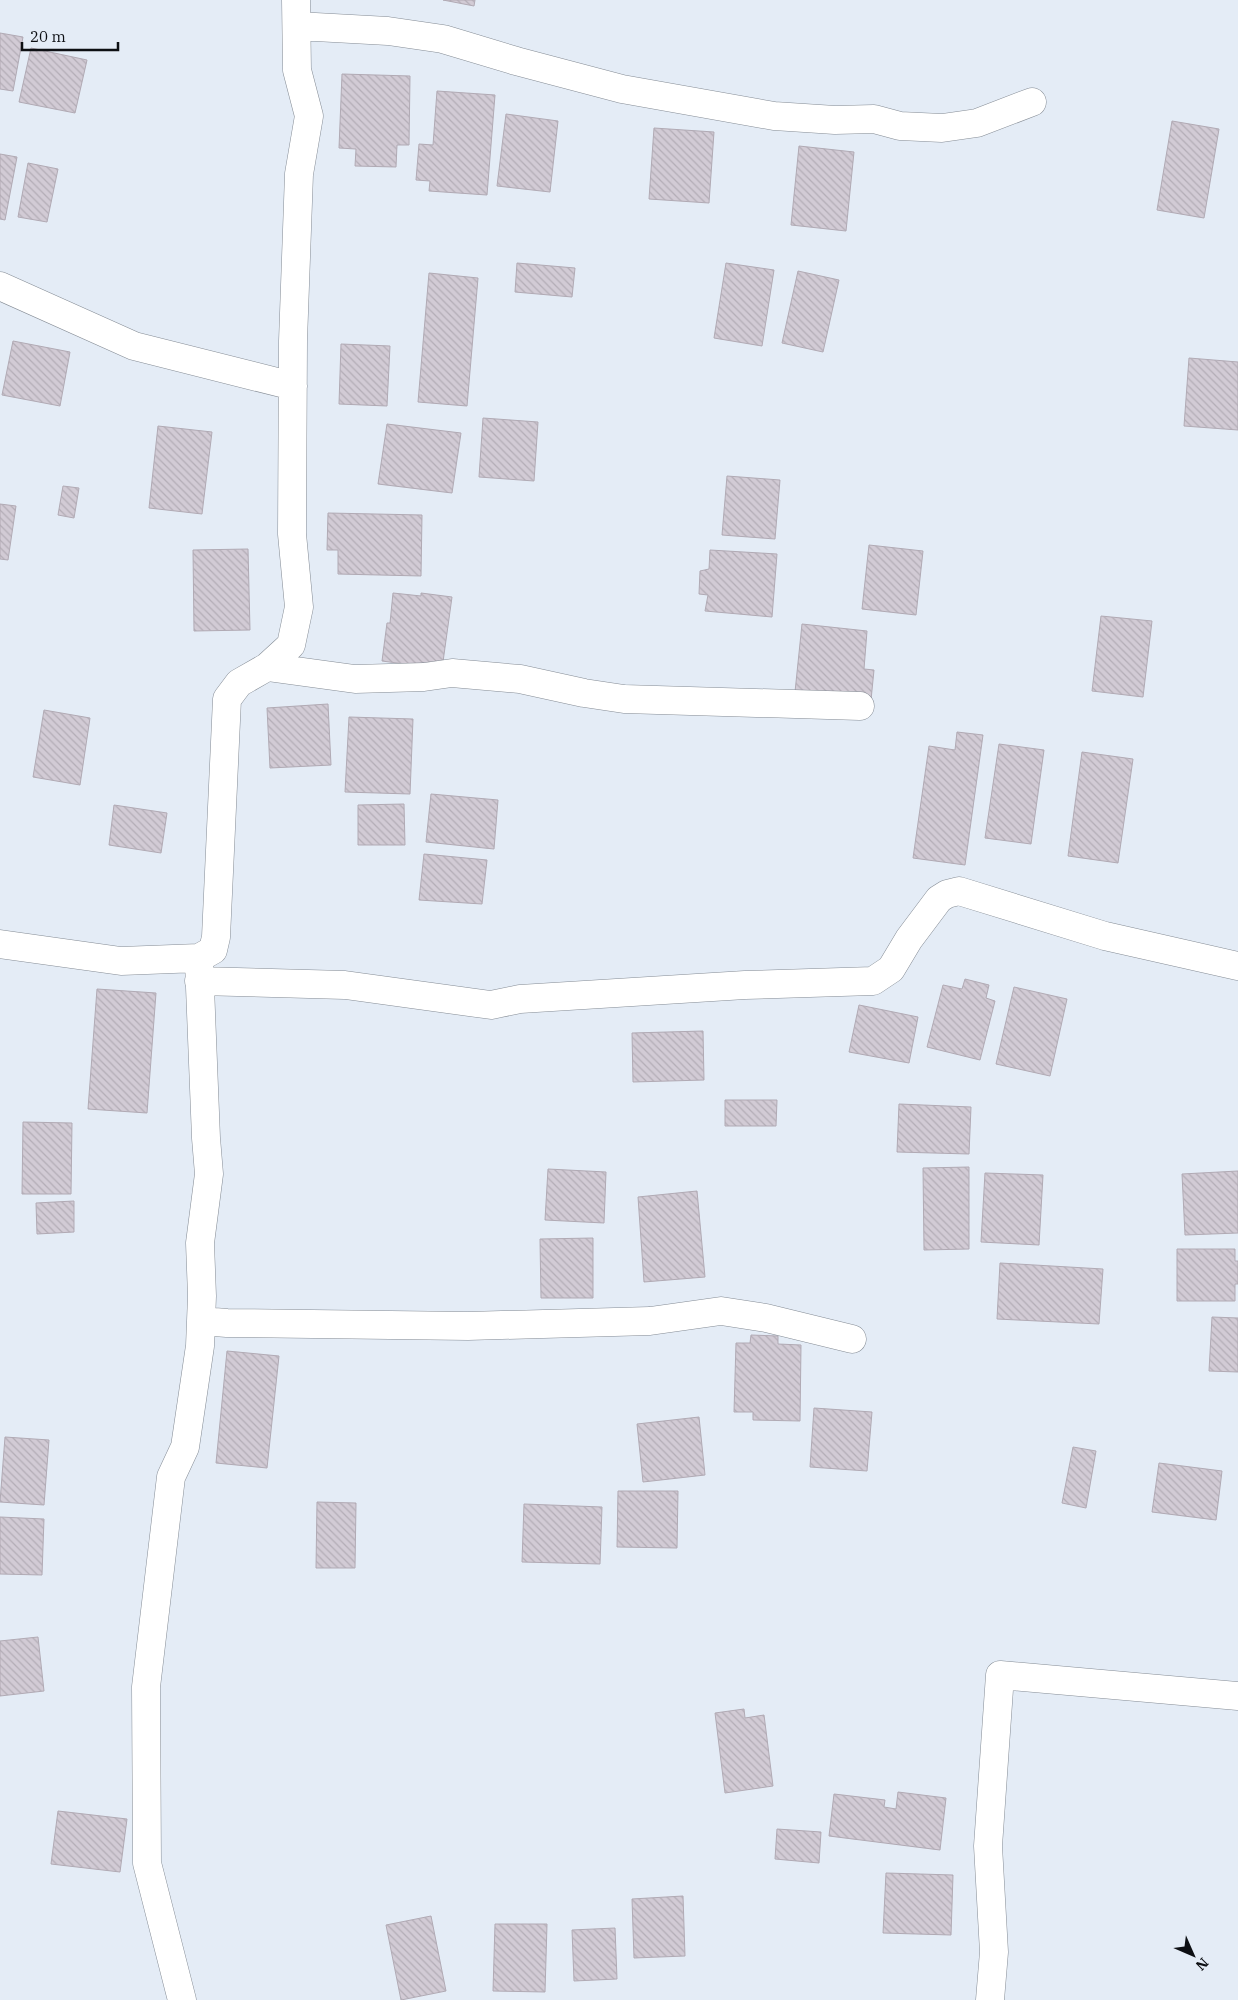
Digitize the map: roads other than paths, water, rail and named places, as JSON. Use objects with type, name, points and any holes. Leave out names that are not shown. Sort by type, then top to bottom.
[{"type":"street","points":[[182,2000],[168,1951],[148,1863],[146,1687],[171,1477],[185,1448],[200,1346],[202,1296],[200,1244],[209,1174],[199,970],[213,950],[216,937],[227,699],[239,683],[267,667],[291,645],[300,607],[292,534],[292,386],[299,174],[309,116],[297,70],[296,13],[388,31],[443,38],[516,61],[622,89],[774,116],[835,120],[874,119],[900,126],[942,128],[977,124],[1032,102]]},
{"type":"street","points":[[0,286],[134,346],[292,386]]},
{"type":"street","points":[[267,667],[356,678],[424,677],[452,673],[520,680],[624,699],[860,706]]},
{"type":"street","points":[[0,944],[121,961],[344,984],[491,1004],[520,999],[745,985],[873,981],[891,969],[909,939],[939,899],[947,894],[959,891],[1105,936],[1238,966]]},
{"type":"street","points":[[201,1321],[227,1323],[468,1326],[650,1321],[721,1311],[766,1318],[852,1339]]},
{"type":"street","points":[[990,2000],[994,1952],[988,1846],[1000,1675],[1238,1696]]}]
